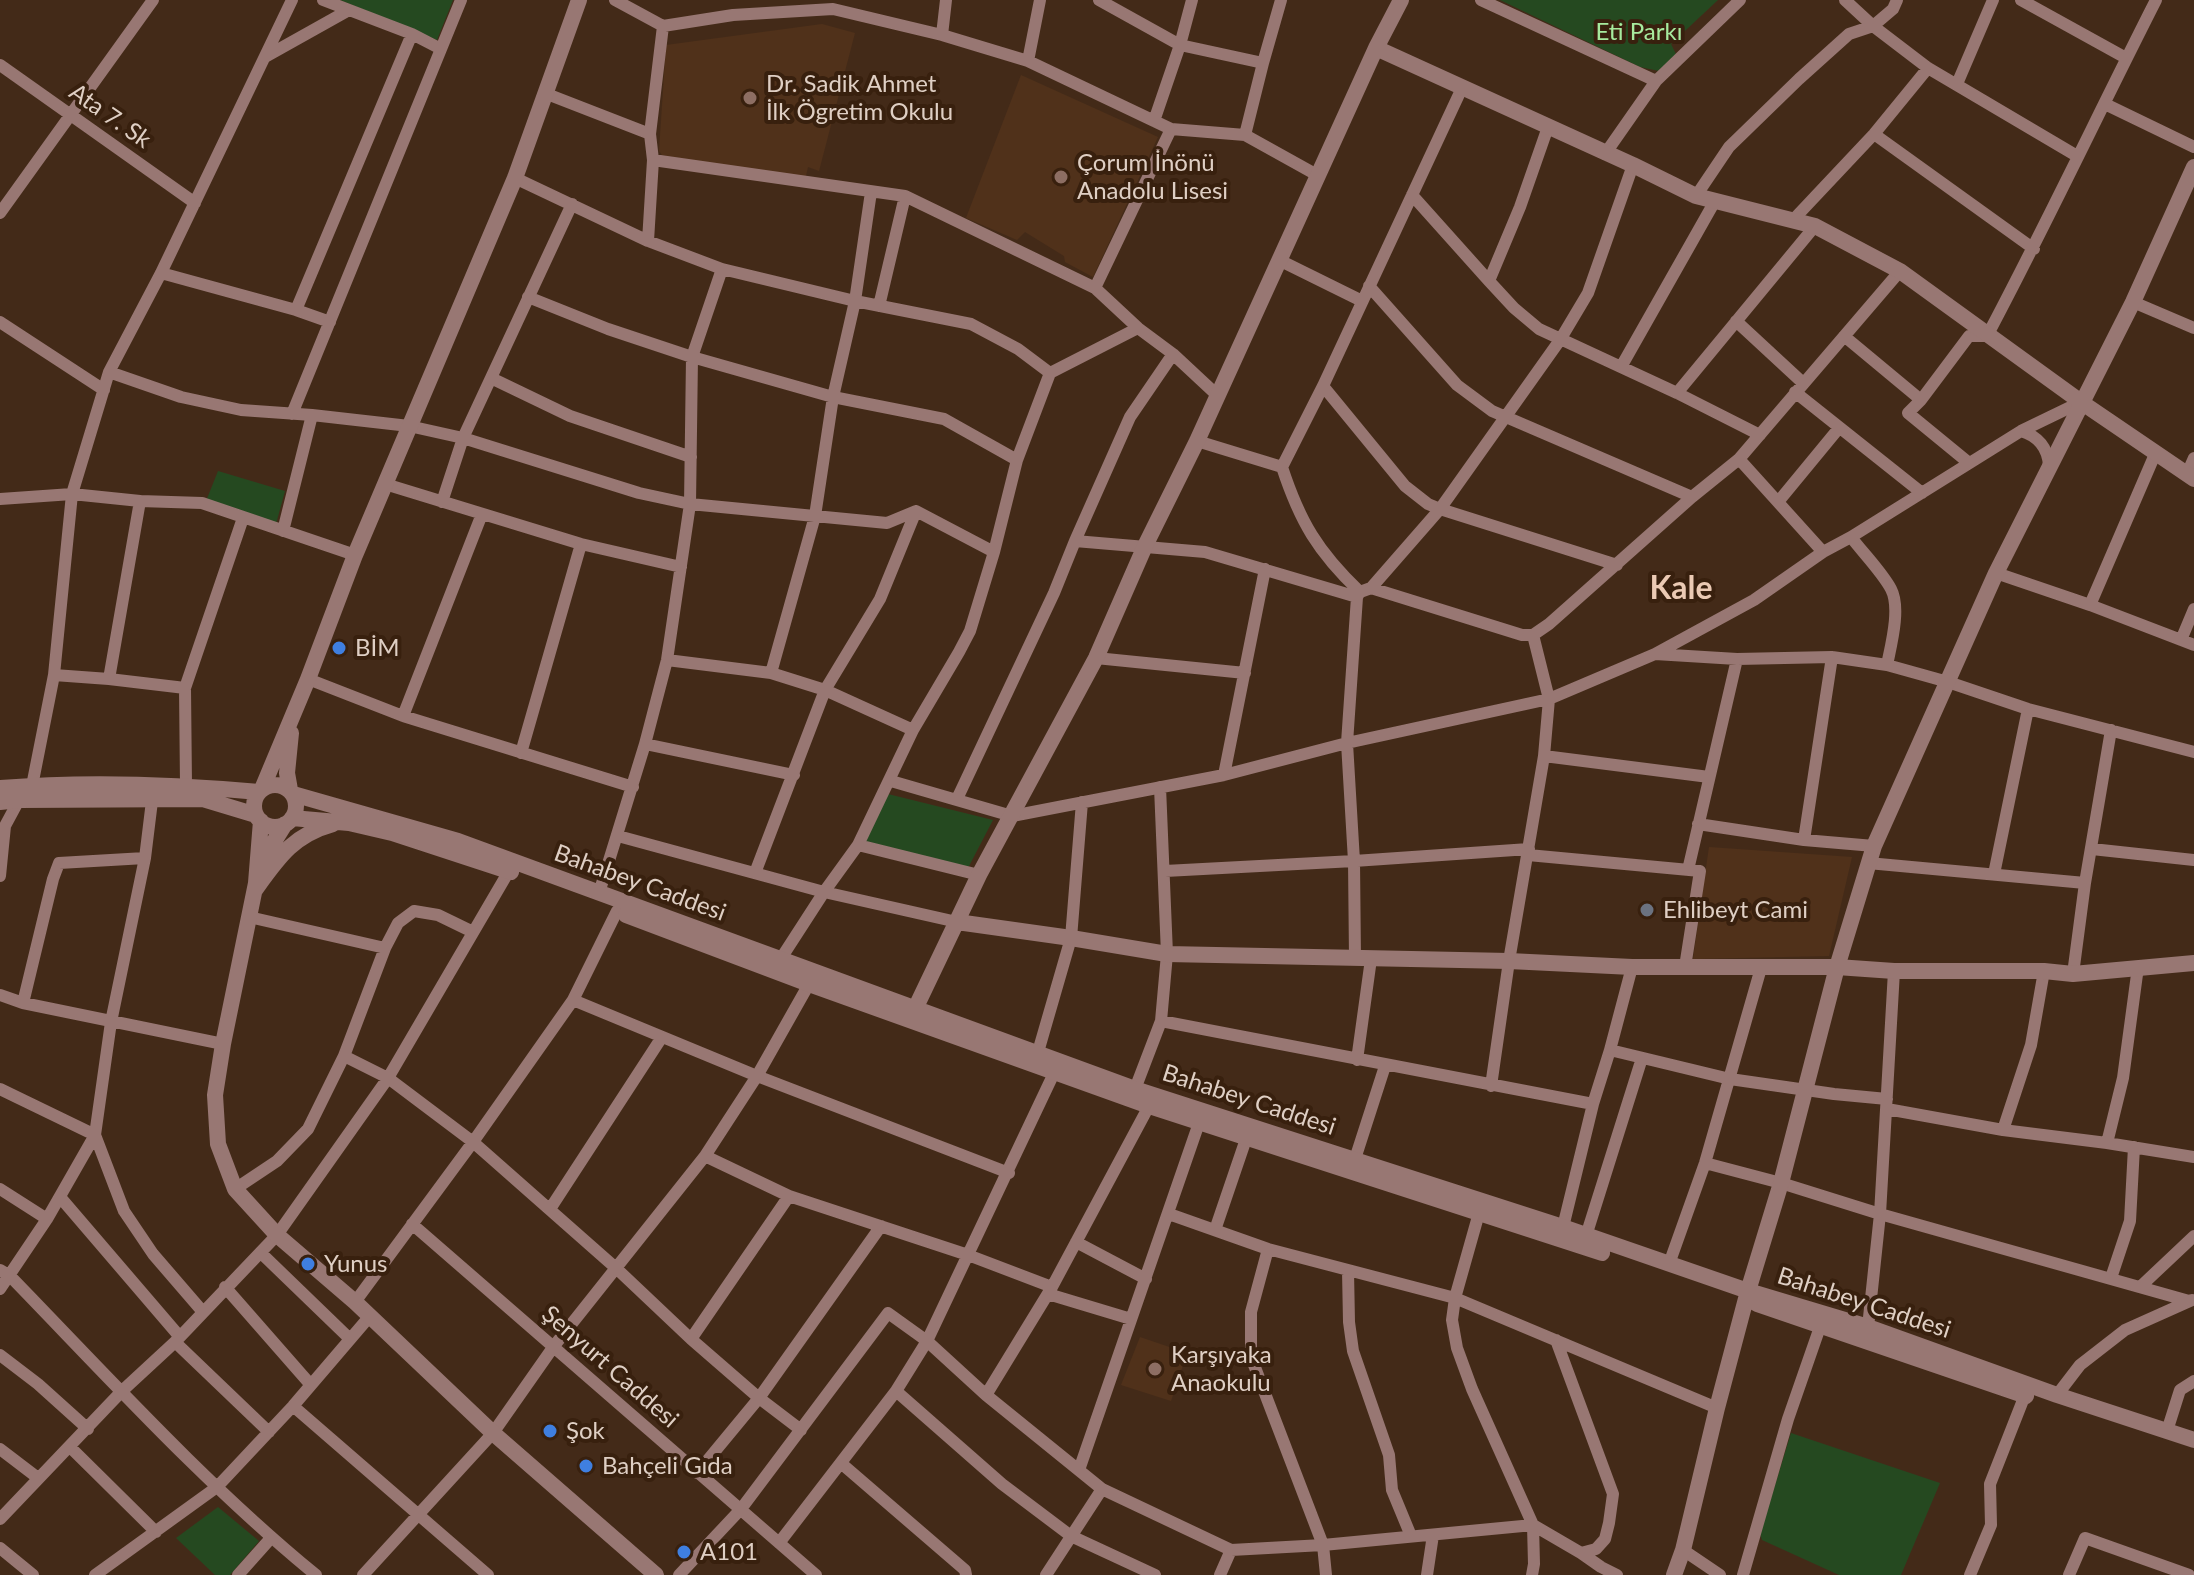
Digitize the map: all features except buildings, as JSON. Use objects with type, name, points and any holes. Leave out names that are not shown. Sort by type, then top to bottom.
[{"type":"street","points":[[0,213],[153,0]]},
{"type":"street","points":[[32,786],[54,675],[72,494],[109,372],[161,273],[292,0]]},
{"type":"street","points":[[323,0],[412,34],[441,49]]},
{"type":"street","points":[[292,414],[461,0]]},
{"type":"street","points":[[579,0],[515,178],[355,555],[292,719],[254,803],[258,818],[255,887],[215,1095],[218,1144],[235,1189],[277,1235],[355,1302],[493,1433],[656,1575]]},
{"type":"street","points":[[615,0],[663,26],[833,4],[1028,61],[1171,129],[1245,135],[1317,175]]},
{"type":"street","points":[[733,0],[733,15]]},
{"type":"street","points":[[942,35],[946,0]]},
{"type":"street","points":[[1028,61],[1040,0]]},
{"type":"street","points":[[1099,0],[1180,45],[1263,63]]},
{"type":"street","points":[[1154,121],[1192,0]]},
{"type":"street","points":[[1245,135],[1281,0]]},
{"type":"street","points":[[915,1009],[979,875],[1096,658],[1145,546],[1197,441],[1317,175],[1401,0]]},
{"type":"street","points":[[1481,0],[1656,81]]},
{"type":"street","points":[[1605,154],[1656,81],[1740,0]]},
{"type":"street","points":[[1845,0],[1928,68],[2077,156]]},
{"type":"street","points":[[1696,196],[1729,147],[1849,34],[1873,26],[1893,9],[1897,0]]},
{"type":"street","points":[[1957,84],[1993,0]]},
{"type":"street","points":[[2021,0],[2126,58]]},
{"type":"street","points":[[1987,336],[2034,249],[2156,0]]},
{"type":"street","points":[[265,57],[349,10]]},
{"type":"street","points":[[648,241],[653,160],[650,134],[663,26]]},
{"type":"street","points":[[296,310],[412,34]]},
{"type":"street","points":[[1376,48],[1696,196],[1815,226],[1900,271],[2081,402],[2156,452],[2192,470]]},
{"type":"street","name":"Ata 7. Sk","points":[[0,65],[195,203]]},
{"type":"street","points":[[1793,220],[1874,134],[1928,68]]},
{"type":"street","points":[[1363,592],[1337,571],[1315,542],[1303,523],[1282,467],[1462,88]]},
{"type":"street","points":[[547,94],[650,134]]},
{"type":"street","points":[[2105,104],[2194,147]]},
{"type":"street","points":[[1489,281],[1520,207],[1548,127]]},
{"type":"street","points":[[1095,288],[1171,129]]},
{"type":"street","points":[[1874,134],[2034,249]]},
{"type":"street","points":[[653,160],[905,196],[1095,288],[1217,395]]},
{"type":"street","points":[[1357,1060],[1363,959],[1347,743],[1363,592],[1440,509],[1560,340],[1588,293],[1633,165]]},
{"type":"street","points":[[1674,1575],[1837,967],[1874,846],[1996,573],[2133,302],[2194,167]]},
{"type":"street","points":[[515,178],[648,241],[722,269],[855,301],[971,324],[1018,349],[1050,373]]},
{"type":"street","points":[[771,673],[815,516],[833,397],[855,301],[871,192]]},
{"type":"street","points":[[1412,195],[1514,308],[1539,329],[1760,435]]},
{"type":"street","points":[[879,306],[905,196]]},
{"type":"street","points":[[1621,367],[1715,201]]},
{"type":"street","points":[[442,502],[463,438],[572,204]]},
{"type":"street","points":[[1677,393],[1815,226]]},
{"type":"street","points":[[1279,260],[1362,301]]},
{"type":"street","points":[[599,893],[633,787],[667,660],[690,504],[692,357],[722,269]]},
{"type":"street","points":[[1075,541],[1205,552],[1522,635],[1533,635],[1739,459],[1900,271]]},
{"type":"street","points":[[161,273],[330,322]]},
{"type":"street","points":[[1369,286],[1457,385],[1506,418],[1692,497]]},
{"type":"street","points":[[528,297],[608,329],[692,357],[833,397],[944,419],[1017,460]]},
{"type":"street","points":[[2133,302],[2194,328]]},
{"type":"street","points":[[1736,321],[1839,428],[1922,493]]},
{"type":"street","points":[[0,322],[104,390]]},
{"type":"street","points":[[780,960],[858,845],[913,730],[970,631],[1017,460],[1050,373],[1138,328]]},
{"type":"street","points":[[1844,336],[1921,400]]},
{"type":"street","points":[[1969,463],[1908,413],[1969,336],[1987,336]]},
{"type":"street","points":[[957,799],[1054,593],[1130,417],[1173,354]]},
{"type":"street","points":[[109,372],[181,397],[241,410],[409,426],[463,438],[639,493],[690,504],[887,523],[916,511]]},
{"type":"street","points":[[491,378],[570,416],[691,457]]},
{"type":"street","points":[[1323,386],[1405,486],[1428,504],[1617,565]]},
{"type":"street","points":[[891,781],[1012,816],[1224,775],[1347,743],[1549,699],[1655,654],[1754,600],[1823,552],[2021,431],[2081,402]]},
{"type":"street","points":[[283,531],[312,415]]},
{"type":"street","points":[[1778,502],[1839,428]]},
{"type":"street","points":[[2021,431],[2035,436],[2040,442],[2049,458],[2049,466]]},
{"type":"street","points":[[1197,441],[1282,467]]},
{"type":"street","points":[[2090,605],[2156,452]]},
{"type":"street","points":[[1739,459],[1823,552]]},
{"type":"street","points":[[385,484],[581,544],[681,567]]},
{"type":"street","points":[[0,499],[72,494],[202,503],[355,555]]},
{"type":"street","points":[[109,679],[140,501]]},
{"type":"street","points":[[916,511],[994,552]]},
{"type":"street","points":[[755,873],[825,690],[880,599],[916,511]]},
{"type":"street","points":[[403,716],[482,514]]},
{"type":"street","points":[[186,785],[185,688],[243,518]]},
{"type":"street","points":[[1851,537],[1891,589],[1895,600],[1887,665]]},
{"type":"street","points":[[521,753],[581,544]]},
{"type":"street","points":[[1224,775],[1265,569]]},
{"type":"street","points":[[1996,573],[2188,643],[2194,609]]},
{"type":"street","points":[[1491,1086],[1544,756],[1549,699],[1533,635]]},
{"type":"street","points":[[1655,654],[1737,659],[1832,657],[1887,665],[2028,709],[2194,752]]},
{"type":"street","points":[[1804,840],[1832,657]]},
{"type":"street","points":[[1096,658],[1245,673]]},
{"type":"street","points":[[1688,870],[1737,659]]},
{"type":"street","points":[[667,660],[771,673],[825,690],[913,730]]},
{"type":"street","points":[[54,675],[185,688]]},
{"type":"street","points":[[308,679],[403,716],[633,787]]},
{"type":"street","points":[[1994,874],[2028,709]]},
{"type":"street","points":[[255,887],[270,848],[296,807],[287,773],[292,719]]},
{"type":"street","points":[[2073,974],[2111,730]]},
{"type":"street","points":[[645,744],[794,775]]},
{"type":"street","points":[[1544,756],[1709,777]]},
{"type":"street","points":[[0,788],[186,785],[260,791],[273,785],[292,792]]},
{"type":"street","points":[[1135,1089],[1161,1021],[1167,954],[1160,787]]},
{"type":"street","name":"Bahabey Caddesi","points":[[292,792],[458,841],[1135,1089],[1563,1227],[1669,1264],[1820,1327],[2194,1450]]},
{"type":"street","points":[[0,802],[203,799],[273,826],[289,821]]},
{"type":"street","points":[[0,876],[2,828],[19,800]]},
{"type":"street","points":[[0,1289],[5,1273],[47,1219],[95,1135],[111,1022],[145,858],[152,801]]},
{"type":"street","points":[[1038,1052],[1071,938],[1082,802]]},
{"type":"street","name":"Bahabey Caddesi","points":[[289,821],[349,823],[392,833],[509,871],[809,984],[1246,1139],[1747,1296],[1868,1327],[2194,1440]]},
{"type":"street","points":[[255,887],[286,848],[300,838],[330,824],[349,823]]},
{"type":"street","points":[[1698,824],[1804,840],[1874,846]]},
{"type":"street","points":[[618,836],[824,892],[957,922],[1167,954],[1509,961],[1632,967],[1837,967],[2073,974],[2194,963]]},
{"type":"street","points":[[858,845],[979,875]]},
{"type":"street","points":[[2092,849],[2194,860]]},
{"type":"street","points":[[1165,871],[1528,852],[1700,871],[1685,967]]},
{"type":"street","points":[[23,1003],[59,863],[145,858]]},
{"type":"street","points":[[1868,863],[2085,883]]},
{"type":"street","points":[[0,1519],[277,1235],[388,1078],[509,871]]},
{"type":"street","points":[[235,1189],[277,1161],[308,1129],[344,1056],[385,948],[398,923],[414,911],[438,915],[473,932]]},
{"type":"street","points":[[355,1302],[573,1000],[617,911]]},
{"type":"street","points":[[249,917],[385,948]]},
{"type":"street","points":[[1563,1227],[1593,1104],[1632,967]]},
{"type":"street","points":[[2107,1143],[2123,1078],[2138,967]]},
{"type":"street","points":[[1669,1264],[1705,1163],[1761,968]]},
{"type":"street","points":[[1868,1327],[1880,1214],[1894,971]]},
{"type":"street","points":[[2003,1130],[2031,1045],[2044,971]]},
{"type":"street","points":[[363,1575],[493,1433],[554,1346],[705,1156],[757,1076],[809,984]]},
{"type":"street","points":[[0,995],[23,1003],[223,1044]]},
{"type":"street","points":[[573,1000],[757,1076],[1009,1173]]},
{"type":"street","points":[[1161,1021],[1593,1104]]},
{"type":"street","points":[[550,1209],[662,1037]]},
{"type":"street","points":[[1610,1050],[1730,1079],[1887,1104],[2003,1130],[2194,1157]]},
{"type":"street","points":[[344,1056],[388,1078],[473,1142],[691,1339],[801,1430]]},
{"type":"street","points":[[1586,1236],[1642,1058]]},
{"type":"street","points":[[1355,1159],[1385,1066]]},
{"type":"street","points":[[779,1543],[896,1391],[927,1341],[1055,1071]]},
{"type":"street","points":[[0,1089],[95,1135],[124,1211],[153,1254],[203,1312]]},
{"type":"street","points":[[986,1395],[1050,1290],[1149,1106]]},
{"type":"street","points":[[1079,1470],[1199,1123]]},
{"type":"street","points":[[1215,1230],[1246,1139]]},
{"type":"street","points":[[2111,1278],[2130,1221],[2134,1147]]},
{"type":"street","points":[[705,1156],[789,1196],[968,1255],[1050,1290],[1131,1319]]},
{"type":"street","points":[[1705,1163],[2192,1300]]},
{"type":"street","points":[[0,1189],[47,1219]]},
{"type":"street","points":[[691,1339],[789,1196]]},
{"type":"street","points":[[60,1197],[177,1340],[269,1432]]},
{"type":"street","points":[[1479,1213],[1455,1298],[1452,1320],[1457,1348],[1472,1389],[1533,1525],[1532,1575]]},
{"type":"street","points":[[1169,1214],[1268,1249],[1455,1298],[1717,1408]]},
{"type":"street","name":"Şenyurt Caddesi","points":[[412,1224],[816,1575]]},
{"type":"street","points":[[697,1473],[759,1398],[881,1226]]},
{"type":"street","points":[[2140,1287],[2194,1236]]},
{"type":"street","points":[[1076,1242],[1146,1279]]},
{"type":"street","points":[[1268,1249],[1251,1312],[1251,1357],[1323,1545],[1326,1575]]},
{"type":"street","points":[[261,1253],[350,1339]]},
{"type":"street","points":[[1348,1271],[1353,1351],[1389,1455],[1392,1490],[1411,1536]]},
{"type":"street","points":[[5,1273],[217,1487],[316,1575]]},
{"type":"street","points":[[225,1287],[310,1384]]},
{"type":"street","points":[[2057,1395],[2080,1365],[2125,1330],[2192,1300]]},
{"type":"street","points":[[679,1575],[741,1509],[888,1313],[927,1341],[986,1395],[1102,1489],[1231,1550],[1323,1545],[1533,1525],[1617,1575]]},
{"type":"street","points":[[95,1575],[217,1487],[293,1406],[370,1316]]},
{"type":"street","points":[[1743,1575],[1788,1419],[1820,1327]]},
{"type":"street","points":[[1556,1340],[1613,1494],[1605,1539],[1596,1549],[1581,1553]]},
{"type":"street","points":[[0,1355],[88,1429]]},
{"type":"street","points":[[2167,1431],[2180,1390],[2194,1381]]},
{"type":"street","points":[[896,1391],[1002,1484],[1071,1536],[1155,1575]]},
{"type":"street","points":[[1970,1575],[1991,1525],[1990,1484],[2025,1395]]},
{"type":"street","points":[[293,1406],[488,1575]]},
{"type":"street","points":[[70,1447],[156,1532]]},
{"type":"street","points":[[0,1449],[38,1478]]},
{"type":"street","points":[[842,1464],[965,1570],[966,1575]]},
{"type":"street","points":[[1046,1575],[1102,1489]]},
{"type":"street","points":[[1427,1575],[1433,1535]]},
{"type":"street","points":[[238,1575],[271,1538]]},
{"type":"street","points":[[2069,1575],[2085,1538],[2169,1572],[2189,1575]]},
{"type":"street","points":[[0,1548],[33,1575]]},
{"type":"street","points":[[1220,1575],[1231,1550]]},
{"type":"street","points":[[1683,1550],[1720,1575]]},
{"type":"shaded area","name":"Dr. Sadik Ahmet İlk Ögretim Okulu","points":[[822,24],[855,33],[819,171],[808,167],[805,180],[662,155],[659,151],[666,45]]},
{"type":"shaded area","name":"Çorum İnönü Anadolu Lisesi","points":[[1021,75],[1158,137],[1093,277],[1065,262],[1064,256],[1025,232],[1017,240],[966,218]]},
{"type":"shaded area","points":[[1709,847],[1852,857],[1829,956],[1693,959]]},
{"type":"shaded area","name":"Karşıyaka Anaokulu","points":[[1140,1337],[1187,1353],[1171,1401],[1121,1385]]},
{"type":"green space","points":[[340,0],[453,0],[437,40]]},
{"type":"green space","name":"Eti Parkı","points":[[1500,0],[1718,0],[1671,44],[1676,54],[1659,71],[1640,67]]},
{"type":"green space","points":[[218,471],[285,491],[276,524],[206,501]]},
{"type":"green space","points":[[888,794],[993,820],[968,868],[865,842]]},
{"type":"green space","points":[[1791,1433],[1940,1483],[1901,1575],[1839,1575],[1762,1540],[1760,1534]]},
{"type":"green space","points":[[218,1507],[259,1541],[230,1575],[215,1575],[176,1538]]},
{"type":"place","name":"Dr. Sadik Ahmet İlk Ögretim Okulu","points":[[750,98]]},
{"type":"place","name":"Çorum İnönü Anadolu Lisesi","points":[[1061,177]]},
{"type":"place","name":"BİM","points":[[339,648]]},
{"type":"place","name":"Ehlibeyt Cami","points":[[1647,910]]},
{"type":"place","name":"Yunus","points":[[308,1264]]},
{"type":"place","name":"Karşıyaka Anaokulu","points":[[1155,1369]]},
{"type":"place","name":"Şok","points":[[550,1431]]},
{"type":"place","name":"Bahçeli Gıda","points":[[586,1466]]},
{"type":"place","name":"A101","points":[[684,1552]]},
{"type":"district","name":"Kale","points":[[1681,589]]}]
